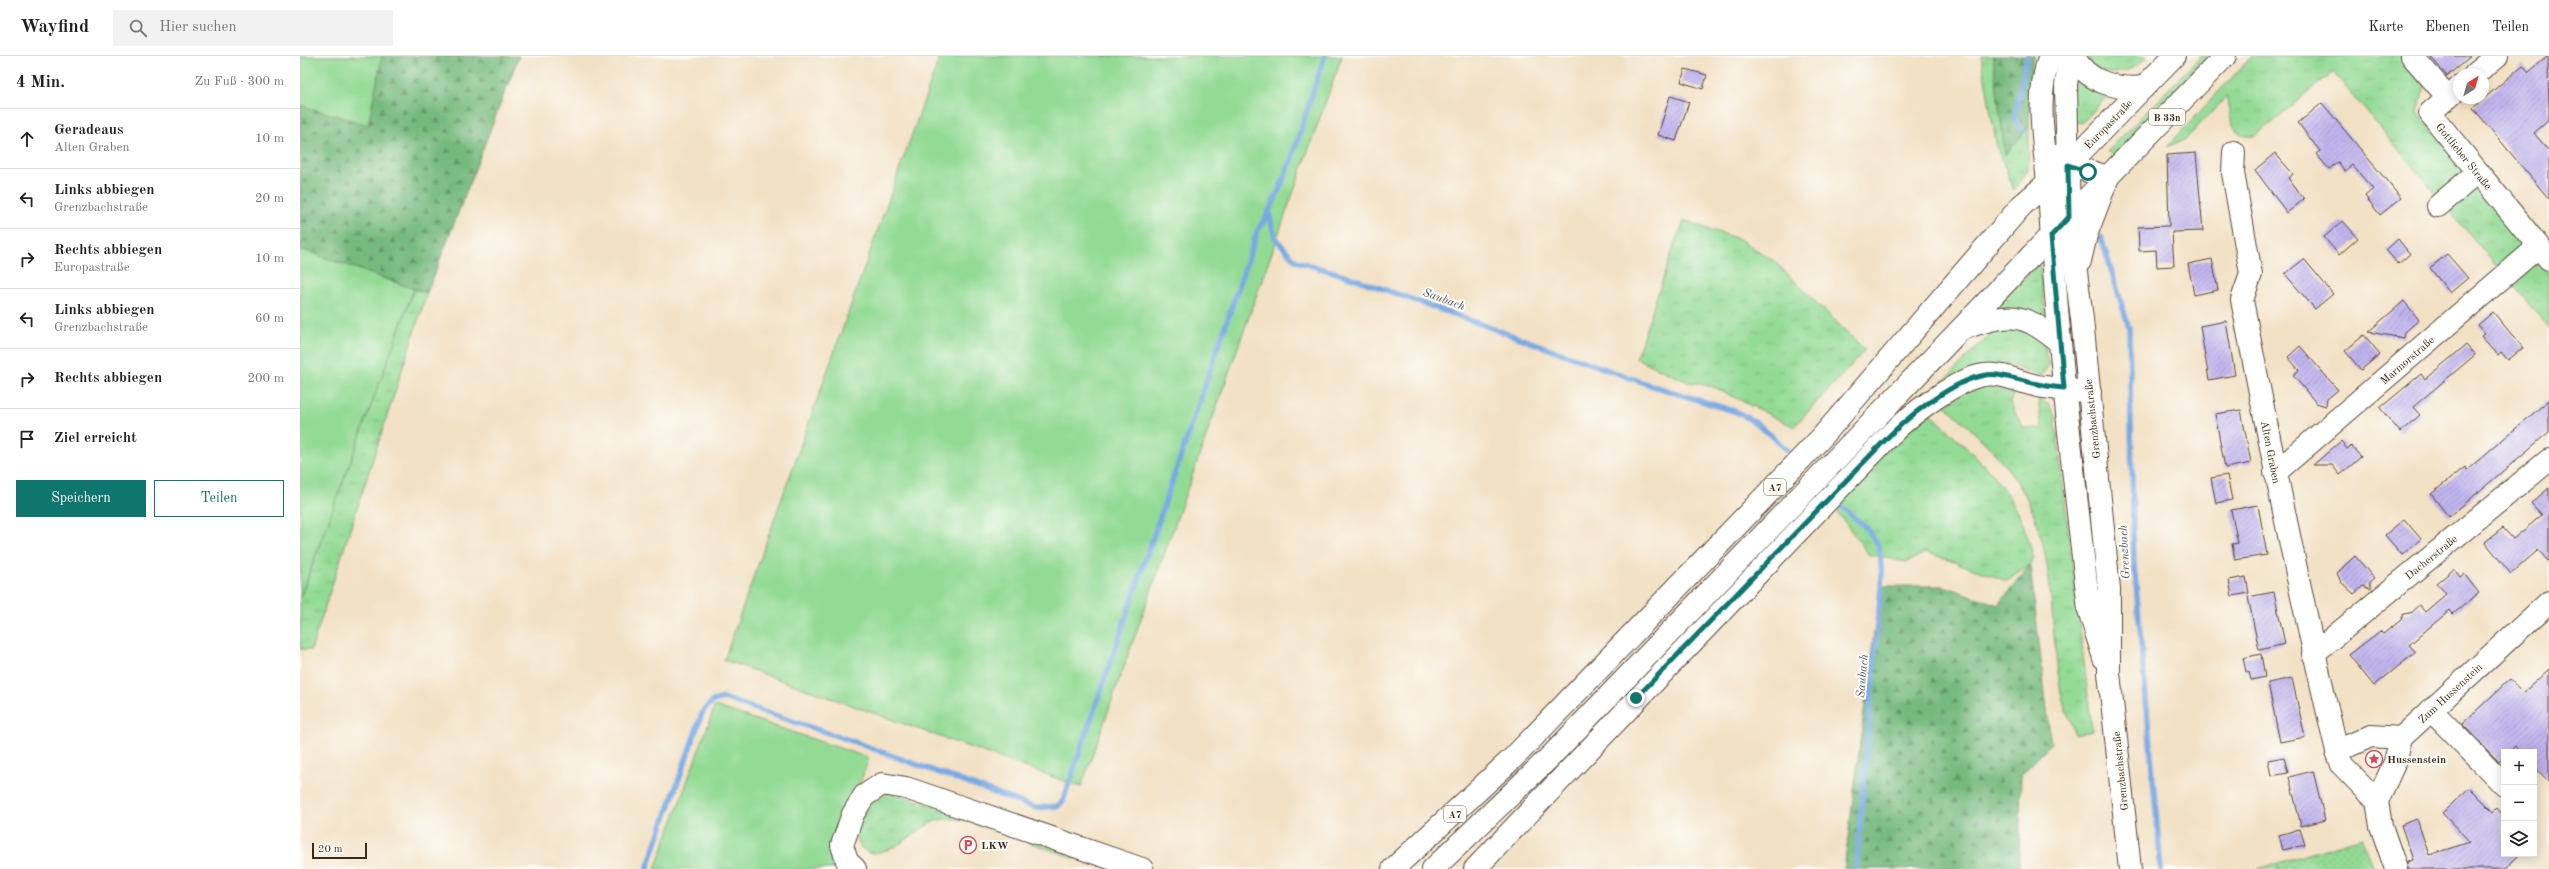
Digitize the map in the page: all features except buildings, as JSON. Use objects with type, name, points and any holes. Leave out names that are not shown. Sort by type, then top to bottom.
[{"type":"main road","points":[[2048,182],[2044,136],[2044,82],[2050,56]]},
{"type":"main road","points":[[2068,165],[2066,85],[2070,56]]},
{"type":"main road","points":[[2074,56],[2086,71],[2108,85],[2121,88],[2144,87]]},
{"type":"main road","name":"Europastraße","points":[[2022,205],[2068,165],[2174,56]]},
{"type":"main road","name":"B 33n","points":[[2031,256],[2225,56]]},
{"type":"main road","name":"Gottlieber Straße","points":[[2412,56],[2453,92],[2430,113],[2546,254]]},
{"type":"main road","points":[[2482,68],[2497,56]]},
{"type":"main road","points":[[2044,136],[2068,165],[2108,177],[2086,235],[2078,282]]},
{"type":"main road","name":"Alten Graben","points":[[2234,152],[2233,173],[2251,274],[2242,300],[2275,473],[2313,654],[2337,751],[2342,765],[2377,801]]},
{"type":"main road","name":"Grenzbachstraße","points":[[2068,165],[2069,217],[2090,392],[2109,589],[2109,673],[2130,869]]},
{"type":"main road","points":[[2438,206],[2478,172]]},
{"type":"main road","name":"Grenzbachstraße","points":[[2048,182],[2058,341],[2089,610],[2109,673]]},
{"type":"main road","points":[[2022,205],[2050,206],[2069,217]]},
{"type":"main road","name":"A7","points":[[1393,869],[1514,757],[1822,437],[2022,205]]},
{"type":"main road","name":"Marmorstraße","points":[[2275,473],[2546,254]]},
{"type":"main road","name":"A7","points":[[1433,869],[1546,761],[2031,256]]},
{"type":"main road","points":[[1961,330],[1992,320],[2015,317],[2031,321],[2058,341]]},
{"type":"main road","points":[[1475,869],[1901,424],[1926,405],[1969,379],[1984,375],[1998,375],[2044,388],[2064,388],[2090,392]]},
{"type":"main road","name":"Dacherstraße","points":[[2313,654],[2549,460]]},
{"type":"main road","name":"Zum Hussenstein","points":[[2401,738],[2549,602]]},
{"type":"main road","points":[[2431,710],[2501,782]]},
{"type":"main road","points":[[2337,751],[2371,736],[2401,738],[2395,762],[2377,801],[2381,826],[2396,869]]},
{"type":"main road","points":[[855,869],[847,860],[842,844],[853,814],[864,796],[882,784],[906,788],[1142,869]]},
{"type":"green space","points":[[300,56],[382,56],[368,125],[300,105]]},
{"type":"green space","points":[[382,56],[519,56],[427,293],[300,249],[300,105],[368,124]]},
{"type":"green space","points":[[940,56],[1342,56],[1081,787],[724,660]]},
{"type":"green space","points":[[1981,56],[1993,56],[2005,155],[2029,127],[2028,169],[2014,190],[1997,147]]},
{"type":"green space","points":[[1993,56],[2035,56],[2032,62],[2029,127],[2005,155]]},
{"type":"green space","points":[[2087,56],[2148,56],[2141,62],[2125,71],[2108,73],[2093,65]]},
{"type":"green space","points":[[2201,56],[2212,56],[2114,157],[2108,151]]},
{"type":"green space","points":[[2252,56],[2405,56],[2425,81],[2418,113],[2549,269],[2549,328],[2333,72],[2255,136],[2247,136],[2236,130],[2231,118],[2226,97],[2186,139],[2167,147]]},
{"type":"green space","points":[[2079,77],[2106,91],[2107,96],[2082,123],[2072,122],[2074,78]]},
{"type":"green space","points":[[1685,221],[1739,239],[1773,260],[1865,350],[1794,427],[1714,387],[1688,382],[1636,358],[1677,237]]},
{"type":"green space","points":[[300,249],[414,289],[300,598]]},
{"type":"green space","points":[[2039,263],[2046,319],[1997,308]]},
{"type":"green space","points":[[414,289],[427,293],[311,650],[300,649],[300,598]]},
{"type":"green space","points":[[2023,328],[2044,341],[2049,365],[2041,376],[2002,363],[1968,372],[1939,386],[1995,329]]},
{"type":"green space","points":[[1994,385],[2014,391],[2010,403],[2023,428],[2042,429],[2038,399],[2049,405],[2055,416],[2092,731],[2075,735],[2062,699],[2047,563],[2042,539],[2024,493],[1998,457],[1945,405],[1972,387]]},
{"type":"green space","points":[[1930,413],[1992,474],[2014,504],[2018,512],[2034,559],[2030,565],[2007,581],[1926,552],[1907,562],[1869,555],[1833,506],[1903,433]]},
{"type":"green space","points":[[2030,565],[2051,744],[2021,775],[2019,869],[1844,869],[1880,586],[1944,586],[1998,605]]},
{"type":"green space","points":[[715,706],[869,758],[832,860],[834,869],[655,869]]},
{"type":"green space","points":[[891,792],[1079,855],[1077,859],[961,819],[943,819],[933,822],[894,847],[878,852],[868,853],[860,846],[856,837],[863,814],[875,800]]},
{"type":"green space","points":[[2362,838],[2373,869],[2258,869]]},
{"type":"waterway","points":[[647,869],[703,711],[713,701],[723,698],[852,741],[1036,808],[1058,806],[1063,801],[1258,230],[1280,189],[1325,56]]},
{"type":"waterway","name":"Grenzbach","points":[[2022,130],[2014,118],[2027,56]]},
{"type":"waterway","name":"Saubach","points":[[1269,214],[1275,238],[1296,261],[1347,276],[1650,385],[1737,412],[1758,424],[1787,450]]},
{"type":"waterway","name":"Grenzbach","points":[[2101,237],[2129,328],[2134,562],[2161,869]]},
{"type":"waterway","name":"Saubach","points":[[1836,502],[1867,528],[1879,547],[1882,575],[1856,869]]},
{"type":"place","name":"Hussenstein","points":[[2374,759]]},
{"type":"place","name":"LKW","points":[[968,845]]},
{"type":"route","points":[[1636,698],[1891,434],[1901,424],[1926,405],[1969,379],[1984,375],[1998,375],[2044,388],[2064,388],[2055,307],[2051,236],[2069,217],[2068,165],[2088,172]]}]
